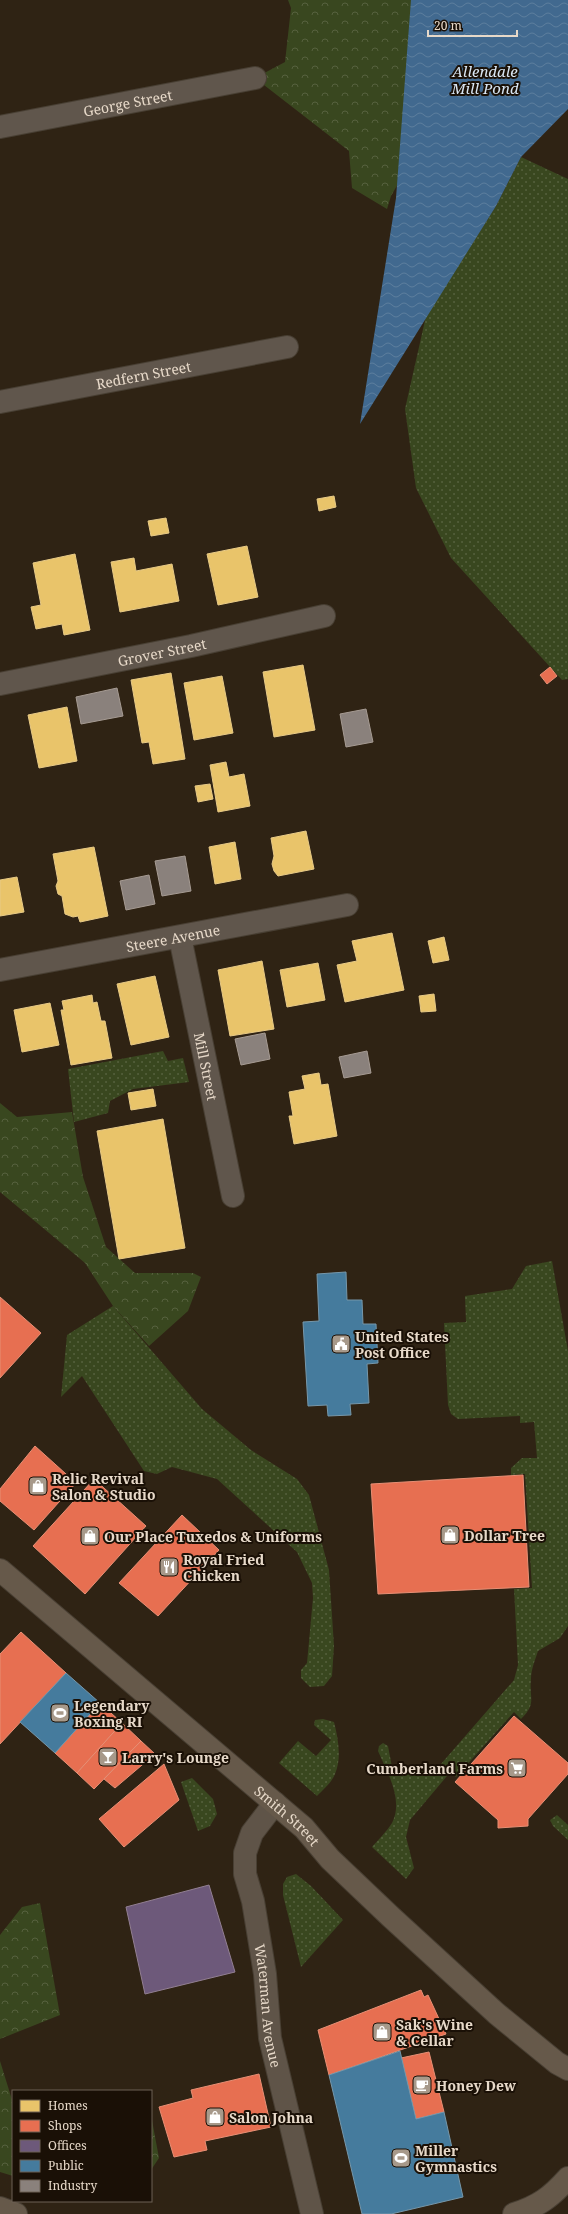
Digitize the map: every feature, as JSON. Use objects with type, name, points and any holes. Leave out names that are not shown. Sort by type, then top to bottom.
[{"type":"main road","name":"Smith Street","points":[[1,1572],[304,1828],[330,1859],[391,1917],[497,2014],[564,2071]]},
{"type":"main road","name":"Waterman Avenue","points":[[275,1803],[252,1833],[245,1853],[245,1874],[253,1901],[264,1967],[270,2038],[312,2214]]},
{"type":"main road","points":[[514,2214],[535,2207],[554,2194],[568,2178]]},
{"type":"main road","points":[[0,2208],[16,2214]]},
{"type":"street","name":"George Street","points":[[0,127],[255,78]]},
{"type":"street","name":"Redfern Street","points":[[0,402],[287,347]]},
{"type":"street","name":"Grover Street","points":[[0,684],[191,646],[324,616]]},
{"type":"street","name":"Steere Avenue","points":[[0,970],[347,905]]},
{"type":"street","name":"Mill Street","points":[[180,937],[233,1196]]},
{"type":"green space","points":[[288,0],[480,0],[407,168],[391,196],[387,209],[352,188],[349,151],[255,78],[285,62],[291,8]]},
{"type":"green space","points":[[521,157],[568,179],[568,679],[562,680],[451,558],[416,488],[405,409],[426,316],[496,206]]},
{"type":"green space","points":[[163,1051],[168,1061],[183,1058],[189,1082],[133,1089],[110,1101],[108,1113],[74,1122],[68,1069]]},
{"type":"green space","points":[[0,1103],[17,1117],[72,1112],[83,1177],[106,1247],[135,1273],[193,1273],[201,1277],[188,1311],[149,1346],[113,1306],[85,1263],[0,1192]]},
{"type":"green space","points":[[552,1261],[568,1351],[568,1626],[560,1638],[538,1651],[531,1676],[531,1705],[526,1714],[521,1719],[514,1712],[456,1777],[441,1764],[514,1680],[518,1665],[514,1589],[532,1588],[525,1474],[511,1475],[511,1468],[522,1458],[537,1458],[534,1422],[520,1423],[520,1416],[458,1419],[451,1414],[448,1405],[444,1323],[466,1322],[465,1296],[512,1289],[526,1266]]},
{"type":"green space","points":[[113,1306],[202,1409],[251,1450],[297,1479],[309,1495],[329,1570],[334,1646],[332,1676],[324,1686],[310,1687],[301,1678],[301,1670],[307,1663],[313,1598],[312,1583],[297,1552],[217,1479],[172,1467],[157,1474],[144,1471],[82,1376],[61,1397],[67,1335]]},
{"type":"green space","points":[[323,1719],[334,1722],[339,1755],[334,1777],[317,1796],[279,1763],[298,1741],[316,1756],[331,1740],[314,1725],[315,1720]]},
{"type":"green space","points":[[383,1743],[388,1746],[392,1767],[396,1771],[442,1771],[447,1776],[410,1820],[406,1837],[414,1868],[406,1879],[372,1847],[392,1823],[396,1805],[390,1777],[378,1751],[379,1746]]},
{"type":"green space","points":[[192,1778],[213,1799],[217,1814],[210,1826],[198,1831],[181,1782]]},
{"type":"green space","points":[[557,1815],[568,1825],[568,1840],[553,1826],[550,1820]]},
{"type":"green space","points":[[296,1874],[311,1886],[343,1920],[301,1967],[283,1895],[283,1884],[287,1877]]},
{"type":"green space","points":[[40,1903],[60,2015],[0,2039],[0,1935],[22,1907]]},
{"type":"green space","points":[[0,2061],[12,2100],[12,2176],[0,2172]]},
{"type":"green space","points":[[152,2120],[159,2158],[152,2168]]},
{"type":"water","name":"Allendale Mill Pond","points":[[411,0],[568,0],[568,109],[521,157],[496,206],[360,424],[396,198]]},
{"type":"building: Homes","points":[[334,496],[336,507],[319,511],[317,499]]},
{"type":"building: Homes","points":[[166,518],[169,533],[151,536],[148,521]]},
{"type":"building: Homes","points":[[247,546],[258,597],[218,605],[207,554]]},
{"type":"building: Homes","points":[[75,554],[90,630],[64,635],[62,624],[36,629],[31,607],[41,605],[33,563]]},
{"type":"building: Homes","points":[[134,558],[136,571],[172,564],[179,601],[120,612],[111,562]]},
{"type":"building: Homes","points":[[303,665],[315,730],[274,737],[263,672]]},
{"type":"building: Homes","points":[[171,673],[185,759],[153,764],[149,742],[142,743],[131,680]]},
{"type":"building: Homes","points":[[222,676],[233,733],[194,740],[184,683]]},
{"type":"building: Homes","points":[[67,707],[77,761],[39,768],[28,715]]},
{"type":"building: Homes","points":[[226,762],[229,777],[244,774],[250,806],[218,812],[210,765]]},
{"type":"building: Homes","points":[[210,784],[213,799],[198,802],[195,786]]},
{"type":"building: Homes","points":[[306,831],[314,869],[278,876],[274,871],[272,864],[274,856],[271,838]]},
{"type":"building: Homes","points":[[235,842],[241,879],[215,884],[209,847]]},
{"type":"building: Homes","points":[[94,847],[108,916],[80,922],[78,916],[73,917],[65,914],[62,896],[58,894],[56,886],[58,881],[53,854]]},
{"type":"building: Homes","points":[[17,877],[24,912],[0,916],[0,880]]},
{"type":"building: Homes","points":[[392,933],[404,990],[345,1002],[337,965],[357,961],[352,941]]},
{"type":"building: Homes","points":[[444,937],[449,960],[433,963],[428,941]]},
{"type":"building: Homes","points":[[262,961],[274,1029],[230,1036],[218,970]]},
{"type":"building: Homes","points":[[318,963],[325,1000],[287,1007],[280,970]]},
{"type":"building: Homes","points":[[155,976],[169,1037],[131,1045],[117,984]]},
{"type":"building: Homes","points":[[434,994],[436,1011],[421,1012],[419,996]]},
{"type":"building: Homes","points":[[92,995],[93,1003],[97,1002],[101,1021],[105,1021],[112,1058],[71,1065],[61,1010],[64,1010],[62,1001]]},
{"type":"building: Homes","points":[[50,1003],[59,1045],[22,1052],[14,1010]]},
{"type":"building: Homes","points":[[319,1073],[321,1085],[328,1084],[337,1136],[294,1144],[289,1116],[293,1116],[289,1092],[305,1089],[302,1076]]},
{"type":"building: Homes","points":[[153,1089],[156,1106],[131,1110],[128,1093]]},
{"type":"building: Homes","points":[[163,1119],[185,1248],[119,1259],[97,1131]]},
{"type":"building: Shops","points":[[550,667],[557,676],[547,684],[540,675]]},
{"type":"building: Shops","points":[[0,1297],[41,1333],[0,1378]]},
{"type":"building: Shops","name":"Relic Revival Salon & Studio","points":[[35,1446],[76,1483],[34,1530],[0,1501],[0,1489]]},
{"type":"building: Shops","name":"Dollar Tree","points":[[523,1475],[529,1587],[378,1594],[371,1484]]},
{"type":"building: Shops","name":"Our Place Tuxedos & Uniforms","points":[[94,1479],[146,1526],[85,1594],[33,1546]]},
{"type":"building: Shops","name":"Royal Fried Chicken","points":[[182,1515],[219,1550],[158,1616],[119,1583]]},
{"type":"building: Shops","points":[[21,1632],[66,1673],[0,1744],[0,1654]]},
{"type":"building: Shops","points":[[100,1703],[122,1723],[77,1773],[55,1753]]},
{"type":"building: Shops","name":"Cumberland Farms","points":[[514,1716],[568,1763],[568,1774],[528,1819],[528,1826],[498,1828],[498,1820],[455,1782]]},
{"type":"building: Shops","name":"Larry's Lounge","points":[[122,1723],[141,1741],[94,1789],[77,1773]]},
{"type":"building: Shops","points":[[141,1741],[155,1754],[115,1788],[104,1779]]},
{"type":"building: Shops","points":[[164,1764],[179,1800],[124,1847],[99,1819]]},
{"type":"building: Shops","name":"Sak's Wine & Cellar","points":[[421,1990],[424,1997],[428,1995],[446,2034],[329,2075],[318,2030]]},
{"type":"building: Shops","name":"Honey Dew","points":[[429,2052],[444,2112],[416,2119],[401,2058]]},
{"type":"building: Shops","name":"Salon Johna","points":[[259,2074],[271,2127],[205,2141],[207,2150],[174,2157],[159,2107],[193,2098],[191,2090]]},
{"type":"building: Offices","points":[[209,1885],[235,1972],[145,1994],[126,1907]]},
{"type":"building: Public","name":"United States Post Office","points":[[346,1272],[347,1300],[362,1300],[363,1324],[376,1324],[378,1363],[367,1364],[369,1403],[350,1404],[351,1415],[328,1416],[327,1405],[308,1406],[303,1322],[319,1321],[317,1274]]},
{"type":"building: Public","name":"Legendary Boxing RI","points":[[66,1673],[100,1703],[55,1753],[20,1722]]},
{"type":"building: Public","name":"Miller Gymnastics","points":[[400,2051],[416,2119],[444,2112],[463,2197],[391,2214],[362,2214],[329,2075]]},
{"type":"building: Industry","points":[[117,688],[123,716],[81,724],[76,697]]},
{"type":"building: Industry","points":[[366,709],[373,742],[346,747],[340,714]]},
{"type":"building: Industry","points":[[185,856],[191,891],[162,896],[155,861]]},
{"type":"building: Industry","points":[[149,875],[155,904],[126,910],[120,881]]},
{"type":"building: Industry","points":[[265,1033],[270,1059],[241,1065],[235,1039]]},
{"type":"building: Industry","points":[[367,1051],[371,1073],[344,1078],[339,1057]]},
{"type":"place","name":"United States Post Office","points":[[341,1344]]},
{"type":"place","name":"Relic Revival Salon & Studio","points":[[38,1486]]},
{"type":"place","name":"Dollar Tree","points":[[450,1535]]},
{"type":"place","name":"Our Place Tuxedos & Uniforms","points":[[90,1536]]},
{"type":"place","name":"Royal Fried Chicken","points":[[169,1567]]},
{"type":"place","name":"Legendary Boxing RI","points":[[60,1713]]},
{"type":"place","name":"Larry's Lounge","points":[[108,1757]]},
{"type":"place","name":"Cumberland Farms","points":[[517,1768]]},
{"type":"place","name":"Sak's Wine & Cellar","points":[[382,2032]]},
{"type":"place","name":"Honey Dew","points":[[422,2085]]},
{"type":"place","name":"Salon Johna","points":[[215,2117]]},
{"type":"place","name":"Miller Gymnastics","points":[[401,2158]]}]
